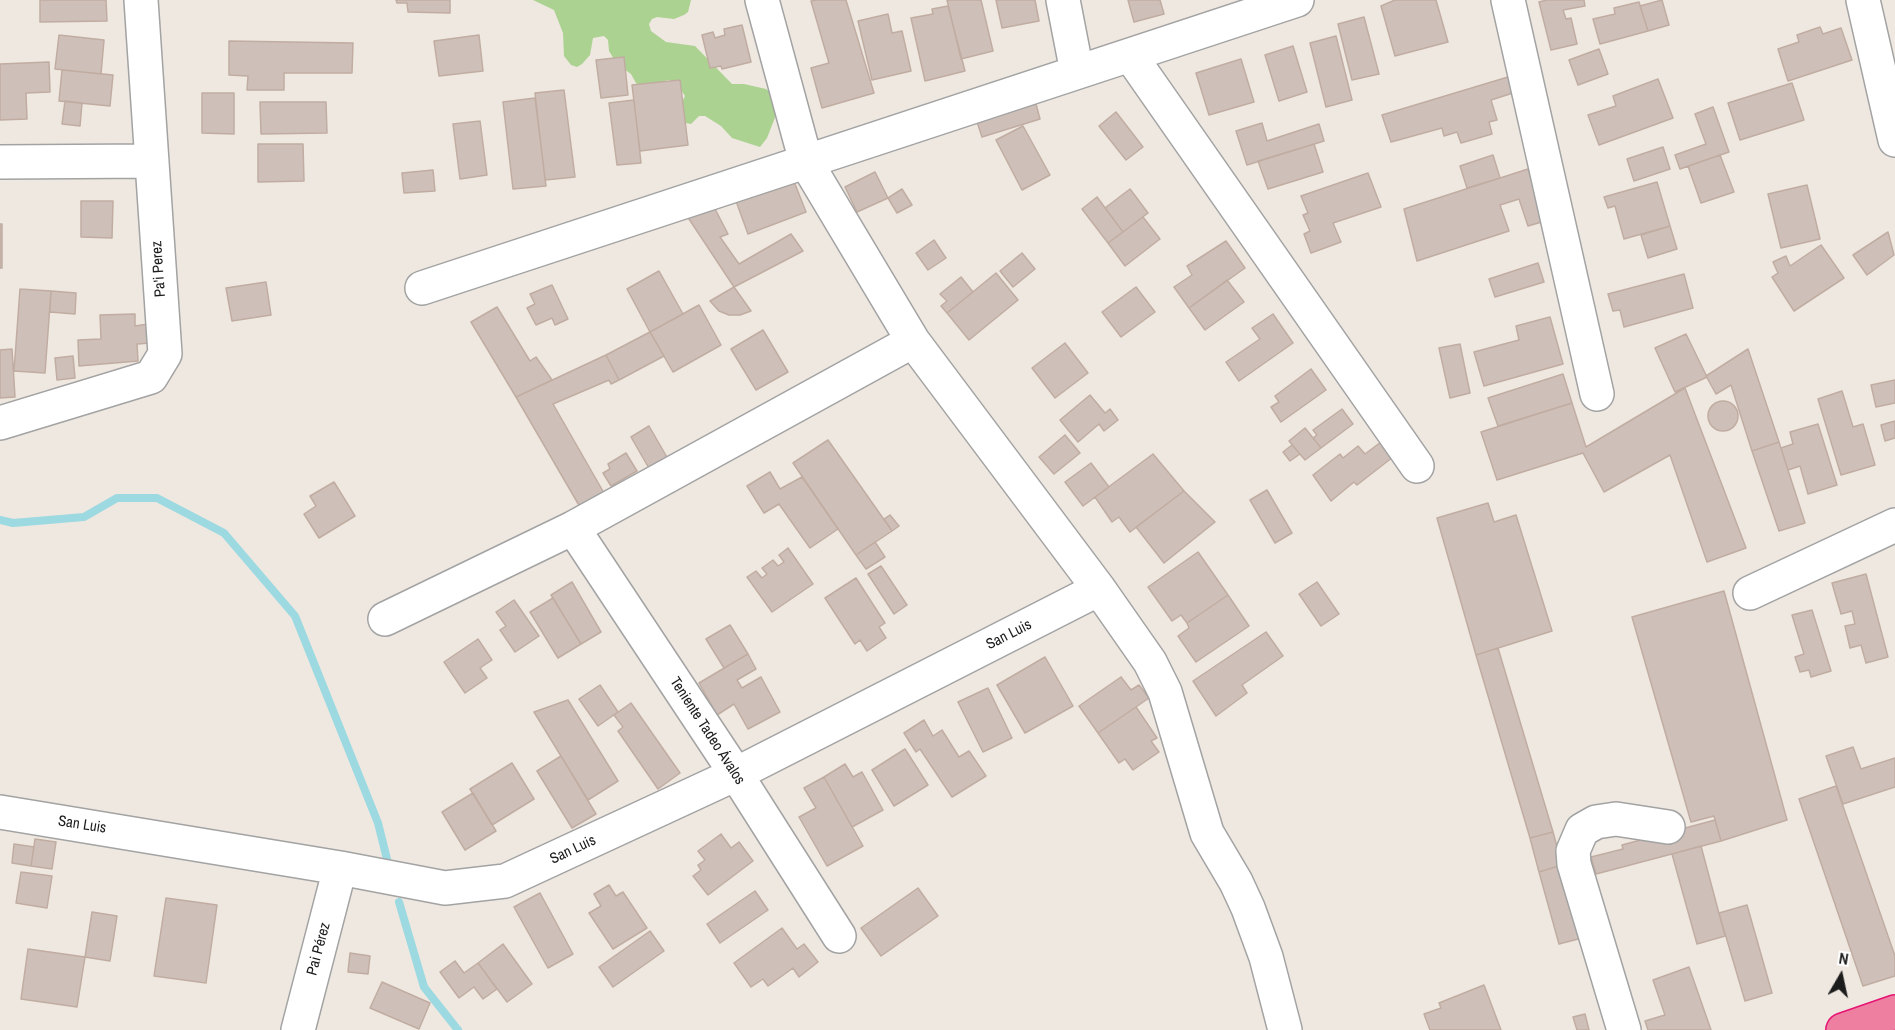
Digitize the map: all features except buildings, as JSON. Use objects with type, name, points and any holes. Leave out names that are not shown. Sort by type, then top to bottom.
[{"type":"highway","points":[[1843,1030],[1895,1012]]},
{"type":"street","name":"Pa'i Perez","points":[[0,423],[151,377],[165,354],[141,0]]},
{"type":"street","points":[[762,0],[806,162],[913,341],[1099,589],[1150,662],[1165,692],[1207,833],[1236,882],[1266,957],[1285,1030]]},
{"type":"street","points":[[1063,0],[1077,72]]},
{"type":"street","points":[[422,288],[1297,0]]},
{"type":"street","points":[[1508,0],[1597,394]]},
{"type":"street","points":[[1863,0],[1895,140]]},
{"type":"street","points":[[1130,55],[1417,466]]},
{"type":"street","points":[[0,162],[152,161]]},
{"type":"street","points":[[385,619],[573,528],[913,341]]},
{"type":"street","points":[[1750,593],[1895,525]]},
{"type":"street","name":"Teniente Tadeo Ávalos","points":[[573,528],[736,774],[839,936]]},
{"type":"street","name":"San Luis","points":[[0,812],[340,868],[445,888],[506,881],[736,774],[1099,589]]},
{"type":"street","points":[[1624,1030],[1574,864],[1573,851],[1582,830],[1596,822],[1616,819],[1668,827]]},
{"type":"street","name":"Pai Pérez","points":[[298,1030],[340,868]]},
{"type":"green space","points":[[533,0],[691,0],[688,12],[684,15],[674,19],[657,17],[652,19],[649,24],[651,31],[666,42],[695,46],[732,84],[766,89],[771,93],[776,115],[767,138],[760,147],[732,138],[721,126],[705,116],[699,116],[691,124],[680,122],[680,106],[685,96],[679,87],[670,80],[664,81],[655,89],[645,91],[636,83],[631,74],[617,64],[609,51],[608,40],[604,36],[593,38],[590,55],[582,64],[577,67],[571,65],[564,56],[563,33],[554,10]]},
{"type":"waterway","points":[[0,520],[13,523],[84,517],[117,498],[157,498],[224,533],[295,616],[378,823],[387,859]]},
{"type":"waterway","points":[[399,902],[424,987],[458,1030]]}]
